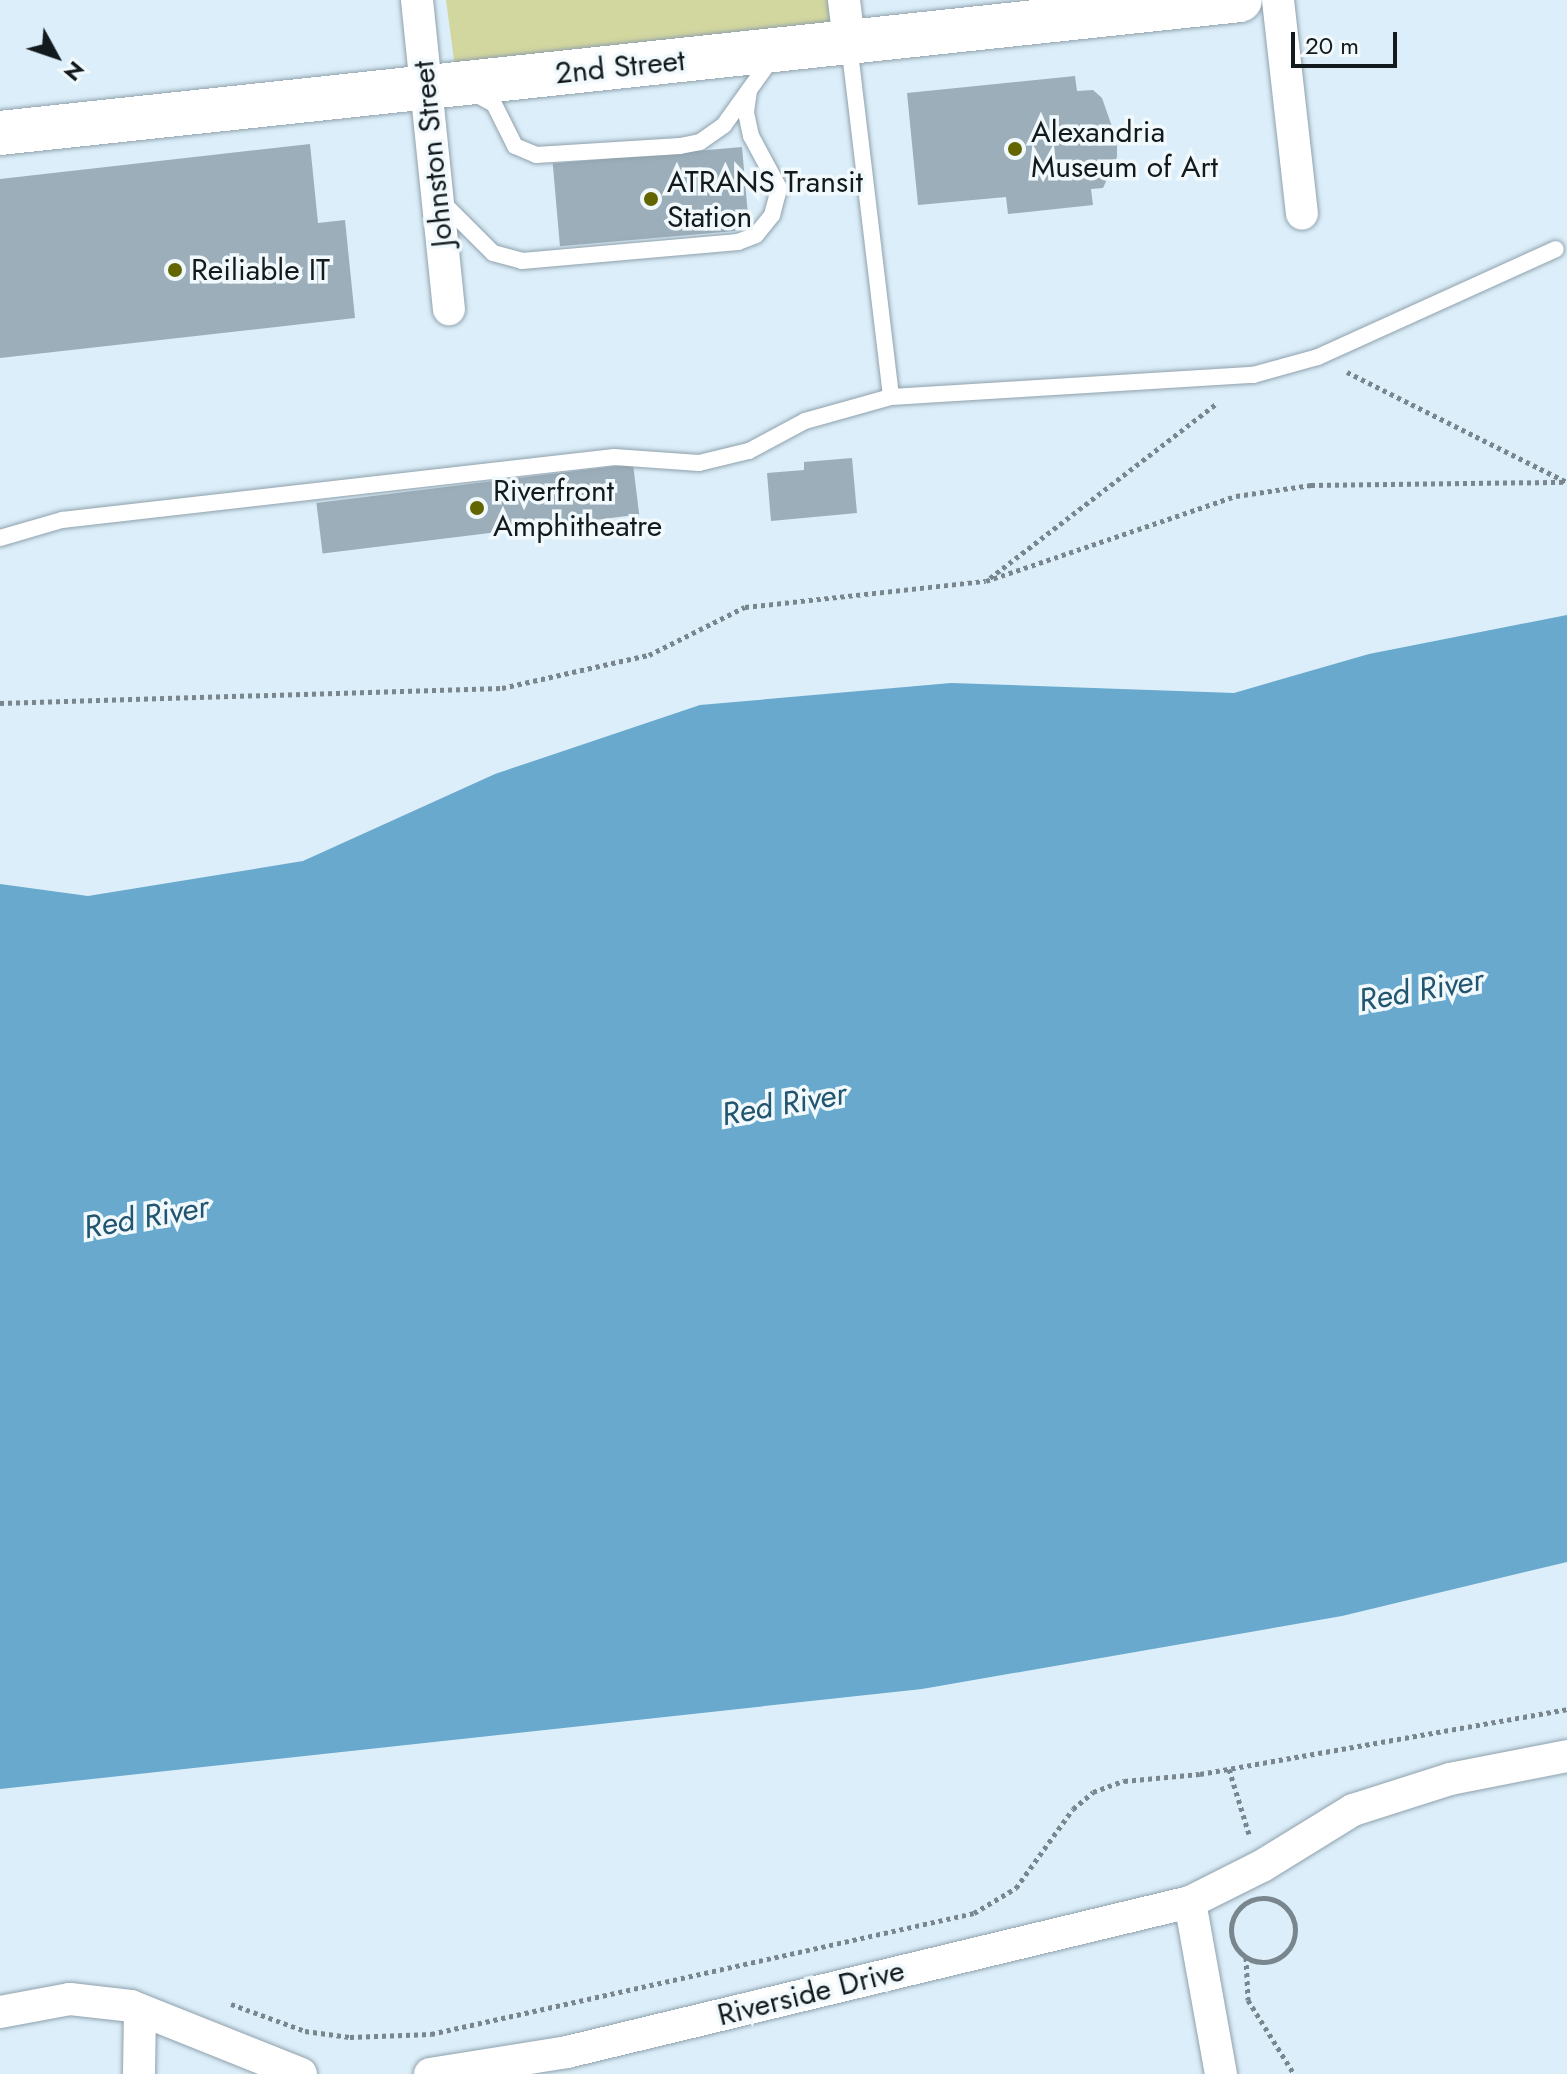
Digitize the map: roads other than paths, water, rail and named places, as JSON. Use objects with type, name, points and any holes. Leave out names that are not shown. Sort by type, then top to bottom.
[{"type":"main road","name":"2nd Street","points":[[0,133],[778,50],[847,21],[1240,0]]},
{"type":"street","name":"Johnston Street","points":[[417,0],[449,309]]},
{"type":"street","points":[[1278,0],[1302,214]]},
{"type":"street","name":"Riverside Drive","points":[[430,2074],[570,2063],[1190,1902],[1262,1866],[1353,1810],[1450,1779],[1567,1756]]},
{"type":"street","points":[[1190,1902],[1221,2074]]},
{"type":"street","points":[[0,2012],[70,1999],[140,2010],[301,2074]]},
{"type":"street","points":[[139,2074],[140,2010]]},
{"type":"lane","points":[[847,21],[891,397]]},
{"type":"lane","points":[[426,88],[471,92],[494,104],[515,146],[548,157],[700,142],[724,125],[778,50]]},
{"type":"lane","points":[[437,192],[476,239],[493,253],[522,261],[738,242],[756,235],[772,215],[779,188],[751,136],[746,112],[749,90]]},
{"type":"lane","points":[[0,538],[77,518],[552,463],[614,457],[699,463],[749,451],[805,421],[891,397],[1253,375],[1318,357],[1556,249]]},
{"type":"water","name":"Red River","points":[[1567,615],[1567,1562],[1342,1616],[922,1689],[0,1789],[0,884],[88,896],[303,861],[495,774],[700,705],[951,683],[1234,693],[1369,654]]},
{"type":"place","name":"Alexandria Museum of Art","points":[[1015,149]]},
{"type":"place","name":"ATRANS Transit Station","points":[[651,199]]},
{"type":"place","name":"Reiliable IT","points":[[175,270]]},
{"type":"place","name":"Riverfront Amphitheatre","points":[[477,508]]}]
